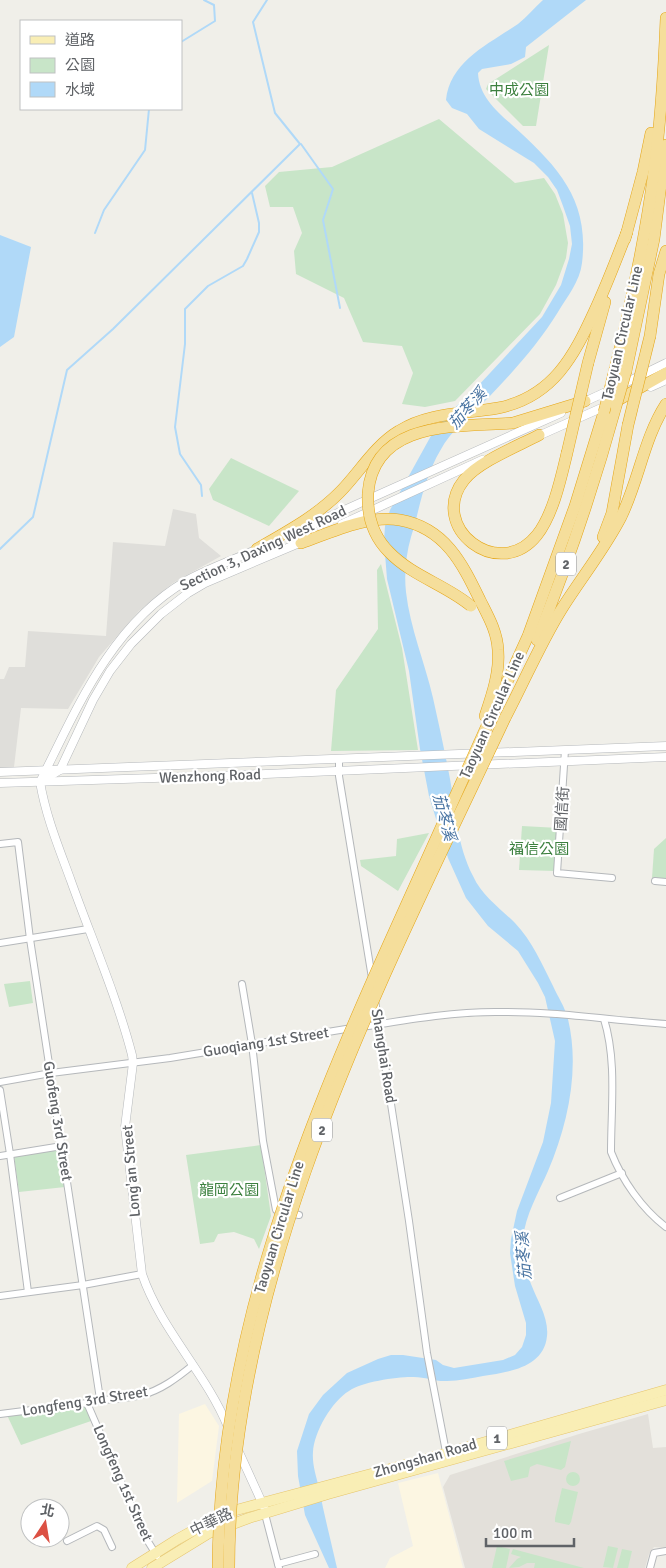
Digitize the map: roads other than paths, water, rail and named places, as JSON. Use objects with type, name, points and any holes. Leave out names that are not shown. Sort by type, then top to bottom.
[{"type":"highway","name":"Taoyuan Circular Line","points":[[229,1568],[229,1528],[235,1463],[250,1370],[265,1308],[301,1184],[376,997],[505,718],[538,638],[599,468],[610,407],[613,377],[645,228],[659,127],[666,18]]},
{"type":"highway","points":[[539,435],[474,470],[458,489],[455,503],[456,518],[463,534],[470,543],[487,552],[504,553],[518,550],[533,540],[548,516],[568,453],[588,363],[627,232],[649,146],[664,51]]},
{"type":"highway","name":"Taoyuan Circular Line","points":[[218,1568],[218,1531],[231,1415],[245,1344],[266,1258],[330,1077],[472,759],[488,718],[528,636],[610,407],[626,371],[654,239],[666,145]]},
{"type":"highway","points":[[258,549],[317,513],[340,492],[380,446],[406,426],[434,417],[502,407],[528,398],[556,377],[572,355],[608,281],[627,232]]},
{"type":"highway","points":[[576,588],[602,539],[612,513],[628,425],[650,336],[660,274],[666,251]]},
{"type":"highway","points":[[610,407],[666,373]]},
{"type":"highway","points":[[496,674],[496,659],[490,634],[482,618],[471,606],[447,589],[398,561],[382,544],[370,518],[369,486],[372,475],[381,458],[396,443],[415,433],[442,427],[513,423],[586,402]]},
{"type":"highway","points":[[505,718],[551,628],[622,516],[654,427],[666,404]]},
{"type":"highway","points":[[301,543],[358,523],[390,519],[411,523],[426,529],[440,539],[456,554],[492,624],[498,649],[496,674],[488,718]]},
{"type":"main road","name":"Zhongshan Road","points":[[288,1502],[666,1390]]},
{"type":"main road","name":"Zhongshan Road","points":[[447,1456],[666,1400]]},
{"type":"main road","name":"中華路","points":[[145,1565],[155,1553],[225,1513],[262,1502],[288,1502]]},
{"type":"main road","name":"中華路","points":[[156,1565],[209,1533],[266,1514],[288,1502]]},
{"type":"main road","name":"1","points":[[132,1568],[145,1565]]},
{"type":"street","name":"Section 3, Daxing West Road","points":[[40,782],[87,688],[117,642],[149,608],[186,581],[586,402],[666,363]]},
{"type":"street","name":"Section 3, Daxing West Road","points":[[60,770],[93,700],[110,671],[131,644],[161,614],[188,592],[539,435],[610,407],[666,380]]},
{"type":"street","points":[[565,750],[666,746]]},
{"type":"street","name":"Wenzhong Road","points":[[0,772],[565,750]]},
{"type":"street","name":"國信街","points":[[565,750],[566,760],[557,873],[612,878]]},
{"type":"street","points":[[434,756],[435,767]]},
{"type":"street","points":[[566,760],[666,756]]},
{"type":"street","name":"Shanghai Road","points":[[339,759],[339,771],[416,1265],[427,1353],[447,1456]]},
{"type":"street","name":"Wenzhong Road","points":[[0,783],[419,768],[566,760]]},
{"type":"street","points":[[40,782],[60,770]]},
{"type":"street","name":"Long'an Street","points":[[40,782],[44,804],[54,835],[128,1040],[133,1063],[125,1127],[142,1274],[146,1287],[161,1315],[226,1420],[266,1514]]},
{"type":"street","name":"Guofeng 3rd Street","points":[[0,844],[18,842],[30,939],[100,1399]]},
{"type":"street","points":[[656,881],[666,882]]},
{"type":"street","points":[[0,943],[88,928]]},
{"type":"street","points":[[242,984],[252,1044],[263,1141],[276,1210],[299,1215]]},
{"type":"street","name":"Guoqiang 1st Street","points":[[0,1082],[462,1013],[534,1012],[604,1018]]},
{"type":"street","points":[[666,1024],[604,1018],[610,1039],[612,1058],[612,1152],[632,1190],[659,1221],[666,1226]]},
{"type":"street","points":[[0,1090],[28,1292]]},
{"type":"street","points":[[0,1156],[62,1146]]},
{"type":"street","points":[[560,1198],[622,1173]]},
{"type":"street","points":[[0,1296],[142,1274]]},
{"type":"street","name":"Longfeng 3rd Street","points":[[0,1414],[87,1403],[100,1399],[141,1396],[159,1389],[192,1365]]},
{"type":"street","name":"Longfeng 1st Street","points":[[87,1403],[144,1535],[155,1553],[156,1565]]},
{"type":"street","points":[[266,1514],[278,1566],[315,1554]]},
{"type":"street","points":[[70,1539],[97,1526],[104,1530],[112,1547]]},
{"type":"street","points":[[650,1568],[654,1552],[666,1551]]},
{"type":"water","name":"茄苳溪","points":[[543,0],[586,0],[526,47],[525,57],[511,64],[482,69],[478,73],[479,81],[489,102],[542,154],[555,169],[575,201],[581,220],[583,240],[581,270],[569,295],[534,346],[489,397],[456,429],[440,451],[428,476],[420,503],[408,550],[405,578],[411,619],[430,685],[448,769],[460,840],[468,864],[481,890],[515,923],[532,945],[568,1019],[573,1057],[570,1096],[555,1153],[529,1212],[523,1239],[526,1268],[544,1316],[547,1336],[544,1347],[532,1362],[513,1370],[452,1381],[438,1381],[416,1377],[379,1381],[355,1388],[336,1402],[320,1427],[313,1452],[314,1470],[337,1568],[329,1568],[305,1515],[298,1476],[297,1451],[309,1414],[323,1395],[347,1373],[391,1355],[436,1360],[443,1365],[454,1368],[503,1360],[515,1355],[522,1347],[526,1335],[526,1323],[515,1286],[510,1253],[511,1239],[517,1211],[543,1142],[551,1103],[555,1041],[545,997],[538,983],[518,951],[488,926],[466,898],[448,858],[429,796],[409,671],[387,579],[384,541],[385,526],[390,510],[432,434],[445,417],[477,387],[542,317],[561,285],[569,259],[572,244],[570,226],[557,190],[548,177],[534,163],[479,129],[467,114],[452,108],[446,100],[449,86],[463,64],[518,24]]},
{"type":"water","points":[[0,235],[31,247],[14,337],[0,347]]},
{"type":"waterway","points":[[182,41],[215,21],[214,5],[204,0]]},
{"type":"waterway","points":[[0,549],[33,517],[67,370],[113,329],[300,144],[275,113],[253,22],[267,0]]},
{"type":"waterway","points":[[95,233],[104,210],[145,150],[149,110]]},
{"type":"waterway","points":[[301,144],[333,189],[323,220],[340,308]]},
{"type":"waterway","points":[[202,496],[201,485],[180,454],[175,427],[185,344],[185,309],[208,286],[243,266],[259,232],[259,223],[252,193]]},
{"type":"park label","name":"中成公園","points":[[519,90]]},
{"type":"park label","name":"福信公園","points":[[539,849]]},
{"type":"park label","name":"龍岡公園","points":[[229,1190]]}]
